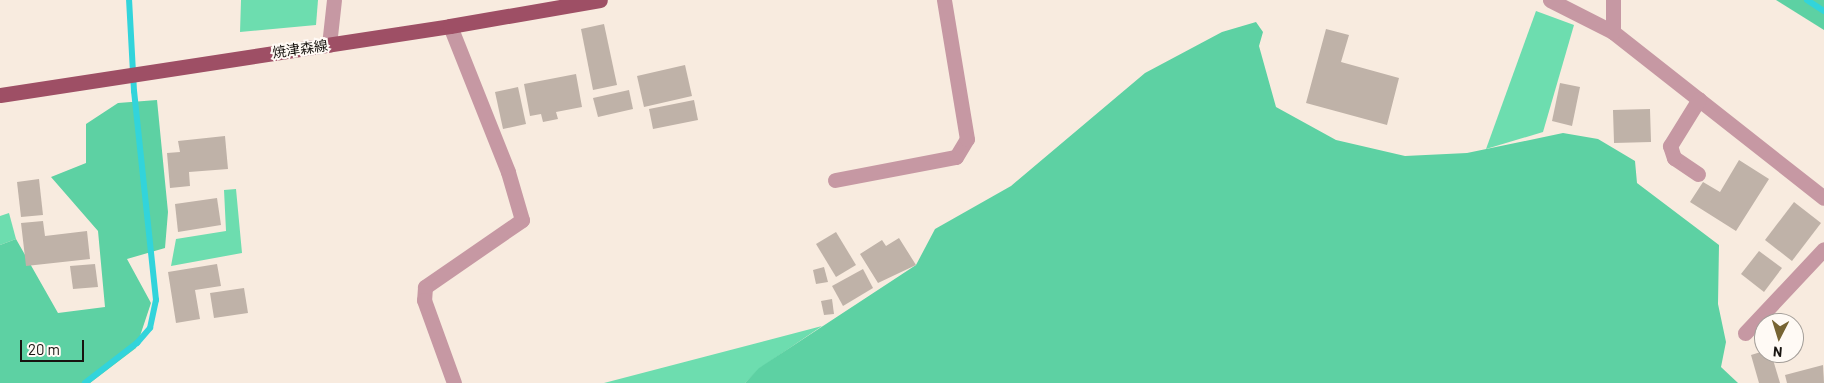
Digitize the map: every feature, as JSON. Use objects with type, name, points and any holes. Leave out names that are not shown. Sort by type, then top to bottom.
[{"type":"main road","name":"焼津森線","points":[[0,95],[450,26],[600,0]]},
{"type":"street","points":[[329,44],[334,0]]},
{"type":"street","points":[[835,180],[956,157],[967,139],[944,0]]},
{"type":"street","points":[[1550,0],[1613,32],[1824,198]]},
{"type":"street","points":[[1613,0],[1613,32]]},
{"type":"street","points":[[450,26],[508,172],[522,220],[425,286],[424,300],[454,383]]},
{"type":"street","points":[[1698,174],[1674,158],[1670,146],[1699,99]]},
{"type":"street","points":[[1745,333],[1824,249]]},
{"type":"green space","points":[[241,0],[318,0],[316,25],[240,32]]},
{"type":"green space","points":[[1776,0],[1824,0],[1824,30]]},
{"type":"green space","points":[[1536,11],[1574,25],[1543,132],[1486,149]]},
{"type":"green space","points":[[1256,22],[1263,32],[1259,46],[1276,107],[1336,140],[1405,156],[1467,153],[1563,133],[1598,139],[1635,161],[1637,183],[1719,245],[1718,304],[1726,342],[1721,367],[1738,383],[745,383],[759,368],[916,265],[935,229],[1011,186],[1145,73],[1222,32]]},
{"type":"green space","points":[[157,100],[168,212],[165,248],[127,259],[151,303],[136,348],[90,383],[0,383],[0,245],[16,239],[58,313],[105,307],[98,231],[51,177],[86,163],[86,124],[118,103]]},
{"type":"green space","points":[[236,189],[242,253],[171,266],[176,239],[226,231],[224,190]]},
{"type":"green space","points":[[9,213],[16,239],[0,245],[0,216]]},
{"type":"green space","points":[[822,326],[760,368],[745,383],[604,383]]},
{"type":"building","points":[[604,24],[617,85],[593,90],[581,29]]},
{"type":"building","points":[[1326,29],[1349,35],[1341,62],[1399,78],[1387,125],[1306,103]]},
{"type":"building","points":[[685,65],[692,96],[644,107],[637,76]]},
{"type":"building","points":[[576,74],[582,107],[556,112],[558,119],[543,122],[541,114],[530,116],[524,84]]},
{"type":"building","points":[[1560,83],[1580,87],[1572,126],[1552,121]]},
{"type":"building","points":[[518,87],[526,124],[503,129],[495,92]]},
{"type":"building","points":[[629,90],[633,109],[598,117],[593,98]]},
{"type":"building","points":[[694,100],[698,120],[653,129],[649,109]]},
{"type":"building","points":[[1650,109],[1651,142],[1614,143],[1613,110]]},
{"type":"building","points":[[225,136],[228,169],[189,172],[190,186],[170,188],[167,153],[180,152],[178,141]]},
{"type":"building","points":[[1739,160],[1769,179],[1736,231],[1690,202],[1703,182],[1720,192]]},
{"type":"building","points":[[39,179],[43,215],[21,217],[17,182]]},
{"type":"building","points":[[217,198],[221,225],[178,232],[175,204]]},
{"type":"building","points":[[1794,202],[1821,223],[1792,261],[1765,240]]},
{"type":"building","points":[[43,221],[45,236],[87,231],[90,259],[26,266],[21,223]]},
{"type":"building","points":[[836,232],[856,265],[836,277],[816,244]]},
{"type":"building","points":[[899,238],[916,265],[878,283],[860,254],[882,240],[886,246]]},
{"type":"building","points":[[1759,251],[1782,268],[1764,292],[1741,274]]},
{"type":"building","points":[[95,264],[98,287],[73,289],[70,266]]},
{"type":"building","points":[[217,264],[221,286],[195,290],[200,319],[176,323],[168,272]]},
{"type":"building","points":[[824,267],[828,282],[816,284],[813,270]]},
{"type":"building","points":[[863,269],[873,288],[843,306],[832,286]]},
{"type":"building","points":[[244,288],[248,313],[214,318],[210,293]]},
{"type":"building","points":[[832,299],[834,314],[824,315],[821,301]]},
{"type":"building","points":[[1754,354],[1754,363],[1774,363],[1780,383],[1759,383],[1751,355]]},
{"type":"building","points":[[1823,365],[1824,383],[1787,383],[1785,375]]},
{"type":"waterway","points":[[85,383],[137,343],[150,328],[156,300],[134,91],[129,0]]},
{"type":"waterway","points":[[1807,0],[1824,11]]}]
